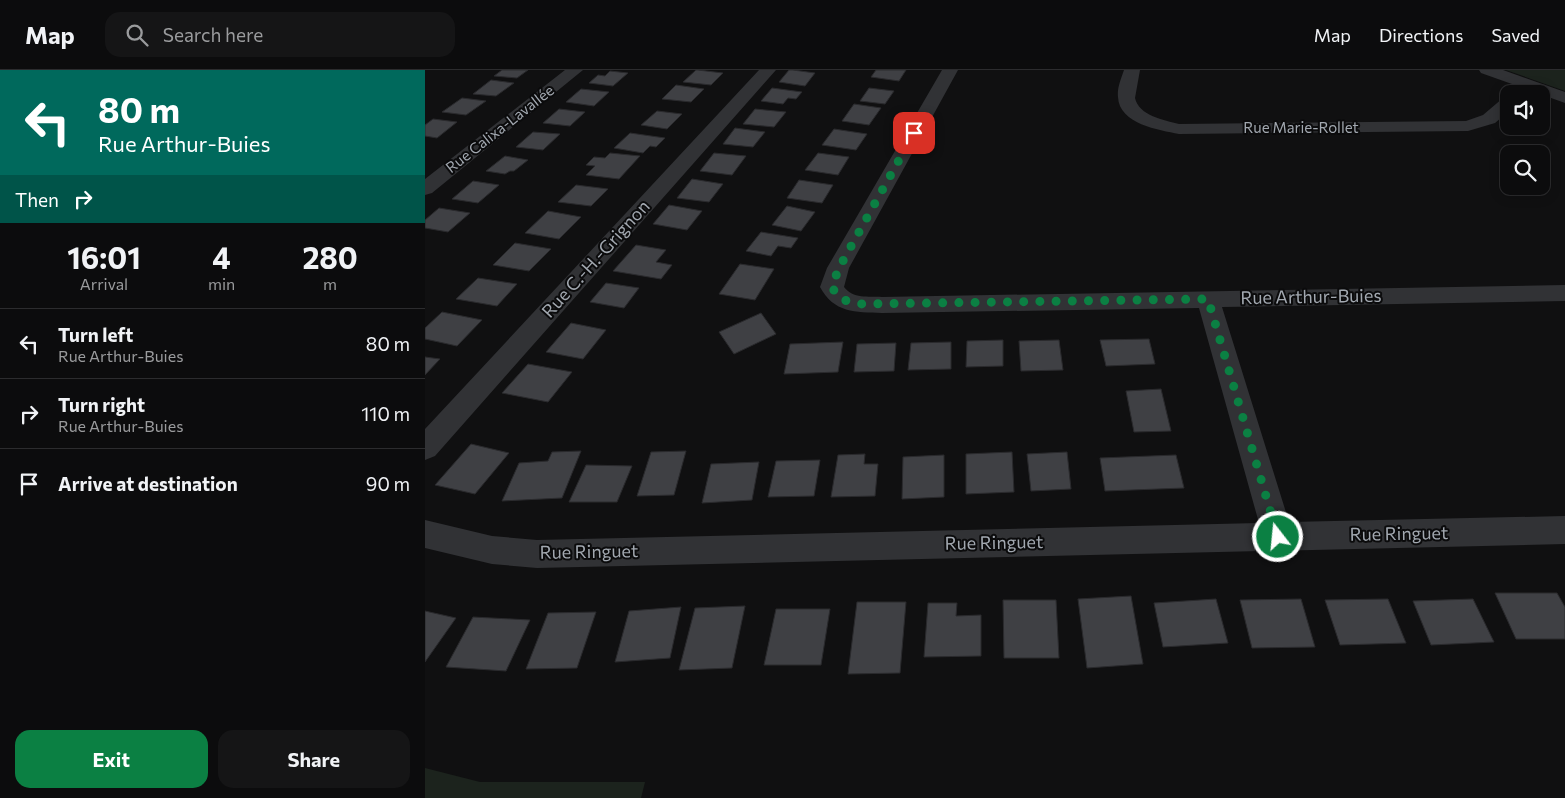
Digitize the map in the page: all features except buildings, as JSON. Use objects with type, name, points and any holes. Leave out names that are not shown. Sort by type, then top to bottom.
[{"type":"street","name":"Rue Calixa-Lavallée","points":[[425,189],[575,70]]},
{"type":"street","name":"Rue C.-H.-Grignon","points":[[425,448],[768,70]]},
{"type":"street","name":"Rue Arthur-Buies","points":[[950,70],[839,268],[832,286],[837,296],[849,302],[863,304],[1565,293]]},
{"type":"street","name":"Rue Marie-Rollet","points":[[1132,70],[1126,99],[1130,107],[1150,121],[1179,129],[1468,126],[1489,118],[1500,109]]},
{"type":"street","points":[[1487,70],[1515,85]]},
{"type":"street","points":[[1550,95],[1565,98]]},
{"type":"street","points":[[1208,299],[1278,537]]},
{"type":"street","name":"Rue Ringuet","points":[[425,534],[483,548],[537,554],[1565,530]]},
{"type":"shaded area","points":[[1506,70],[1565,70],[1565,91]]},
{"type":"shaded area","points":[[425,768],[480,782],[645,782],[641,798],[425,798]]},
{"type":"route","points":[[914,133],[883,186],[833,280],[833,290],[837,296],[853,303],[882,305],[1208,299],[1213,322],[1241,409],[1278,537]]}]
